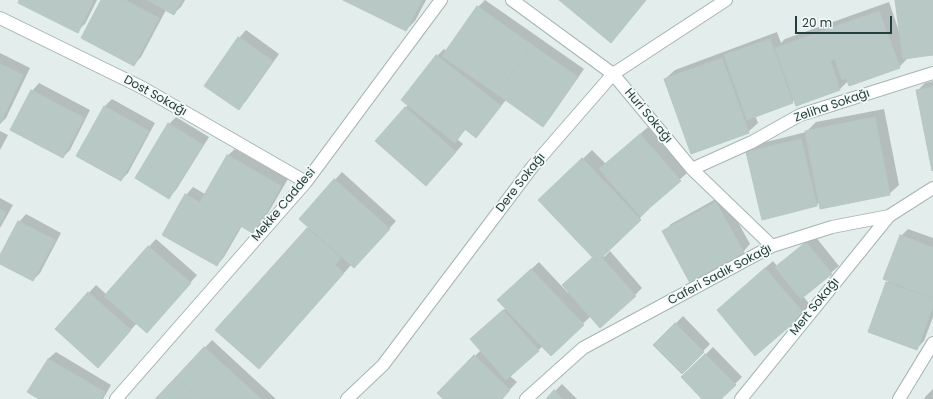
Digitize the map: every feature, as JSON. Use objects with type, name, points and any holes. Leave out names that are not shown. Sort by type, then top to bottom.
[{"type":"street","name":"Mekke Caddesi","points":[[116,399],[306,182],[440,0]]},
{"type":"street","name":"Huri Sokağı","points":[[512,0],[613,74],[692,169],[772,246]]},
{"type":"street","name":"Dere Sokağı","points":[[347,399],[383,365],[533,166],[613,74],[726,0]]},
{"type":"street","name":"Dost Sokağı","points":[[0,18],[143,88],[306,182]]},
{"type":"street","name":"Zeliha Sokağı","points":[[692,169],[752,142],[800,115],[933,73]]},
{"type":"street","name":"Caferi Sadık Sokağı","points":[[526,399],[583,348],[772,246],[832,227],[889,216],[933,188]]},
{"type":"street","name":"Mert Sokağı","points":[[740,399],[889,216]]},
{"type":"street","points":[[899,399],[933,343]]},
{"type":"building","points":[[19,0],[94,0],[78,33],[18,3]]},
{"type":"building","points":[[101,0],[125,0],[159,18],[134,66],[81,38]]},
{"type":"building","points":[[147,0],[182,0],[174,15]]},
{"type":"building","points":[[343,0],[422,0],[406,31]]},
{"type":"building","points":[[559,0],[646,0],[611,43]]},
{"type":"building","points":[[895,0],[933,0],[933,55],[903,59]]},
{"type":"building","points":[[477,6],[532,45],[497,94],[442,56]]},
{"type":"building","points":[[879,11],[900,68],[849,86],[846,78],[842,80],[835,59],[830,60],[840,90],[796,106],[775,48]]},
{"type":"building","points":[[238,37],[273,61],[239,110],[204,86]]},
{"type":"building","points":[[770,39],[793,103],[747,120],[724,55]]},
{"type":"building","points":[[532,45],[578,77],[543,127],[497,94]]},
{"type":"building","points":[[436,55],[501,106],[476,138],[465,129],[455,143],[401,100]]},
{"type":"building","points":[[722,58],[749,133],[691,154],[664,79]]},
{"type":"building","points":[[0,64],[23,75],[0,124]]},
{"type":"building","points":[[933,87],[933,170],[932,171],[916,90]]},
{"type":"building","points":[[31,90],[84,118],[63,158],[10,130]]},
{"type":"building","points":[[104,106],[149,131],[121,181],[76,156]]},
{"type":"building","points":[[405,107],[456,152],[426,186],[375,141]]},
{"type":"building","points":[[875,117],[890,195],[820,209],[805,131]]},
{"type":"building","points":[[168,123],[203,145],[169,199],[135,178]]},
{"type":"building","points":[[640,134],[681,181],[640,216],[599,169]]},
{"type":"building","points":[[801,139],[817,206],[762,220],[746,152]]},
{"type":"building","points":[[227,155],[281,186],[254,234],[200,202]]},
{"type":"building","points":[[582,158],[641,220],[597,262],[538,200]]},
{"type":"building","points":[[334,179],[390,229],[354,268],[299,219]]},
{"type":"building","points":[[185,194],[240,226],[217,266],[162,235]]},
{"type":"building","points":[[716,202],[744,253],[690,283],[662,231]]},
{"type":"building","points":[[0,209],[6,213],[0,224]]},
{"type":"building","points":[[18,221],[55,240],[33,281],[0,264],[0,255]]},
{"type":"building","points":[[307,228],[341,258],[335,265],[344,273],[306,316],[263,277]]},
{"type":"building","points":[[900,235],[933,248],[933,298],[883,279]]},
{"type":"building","points":[[806,242],[832,274],[801,299],[775,267]]},
{"type":"building","points":[[148,246],[191,283],[147,333],[104,296]]},
{"type":"building","points":[[592,258],[596,263],[602,258],[636,296],[600,328],[562,285]]},
{"type":"building","points":[[765,268],[804,314],[755,356],[717,310]]},
{"type":"building","points":[[531,269],[584,325],[551,356],[497,300]]},
{"type":"building","points":[[263,277],[306,316],[259,369],[215,330]]},
{"type":"building","points":[[886,282],[933,299],[933,306],[917,350],[868,332]]},
{"type":"building","points":[[88,292],[131,330],[98,368],[55,329]]},
{"type":"building","points":[[503,310],[539,351],[506,380],[470,339]]},
{"type":"building","points":[[675,323],[704,352],[682,374],[653,345]]},
{"type":"building","points":[[204,347],[261,399],[201,399],[176,377]]},
{"type":"building","points":[[705,354],[736,385],[721,399],[702,399],[681,377]]},
{"type":"building","points":[[474,355],[510,390],[502,399],[443,399],[437,393]]},
{"type":"building","points":[[48,359],[105,392],[101,399],[39,399],[27,392]]},
{"type":"building","points":[[176,377],[201,399],[155,399]]},
{"type":"building","points":[[554,390],[563,399],[546,399]]}]
